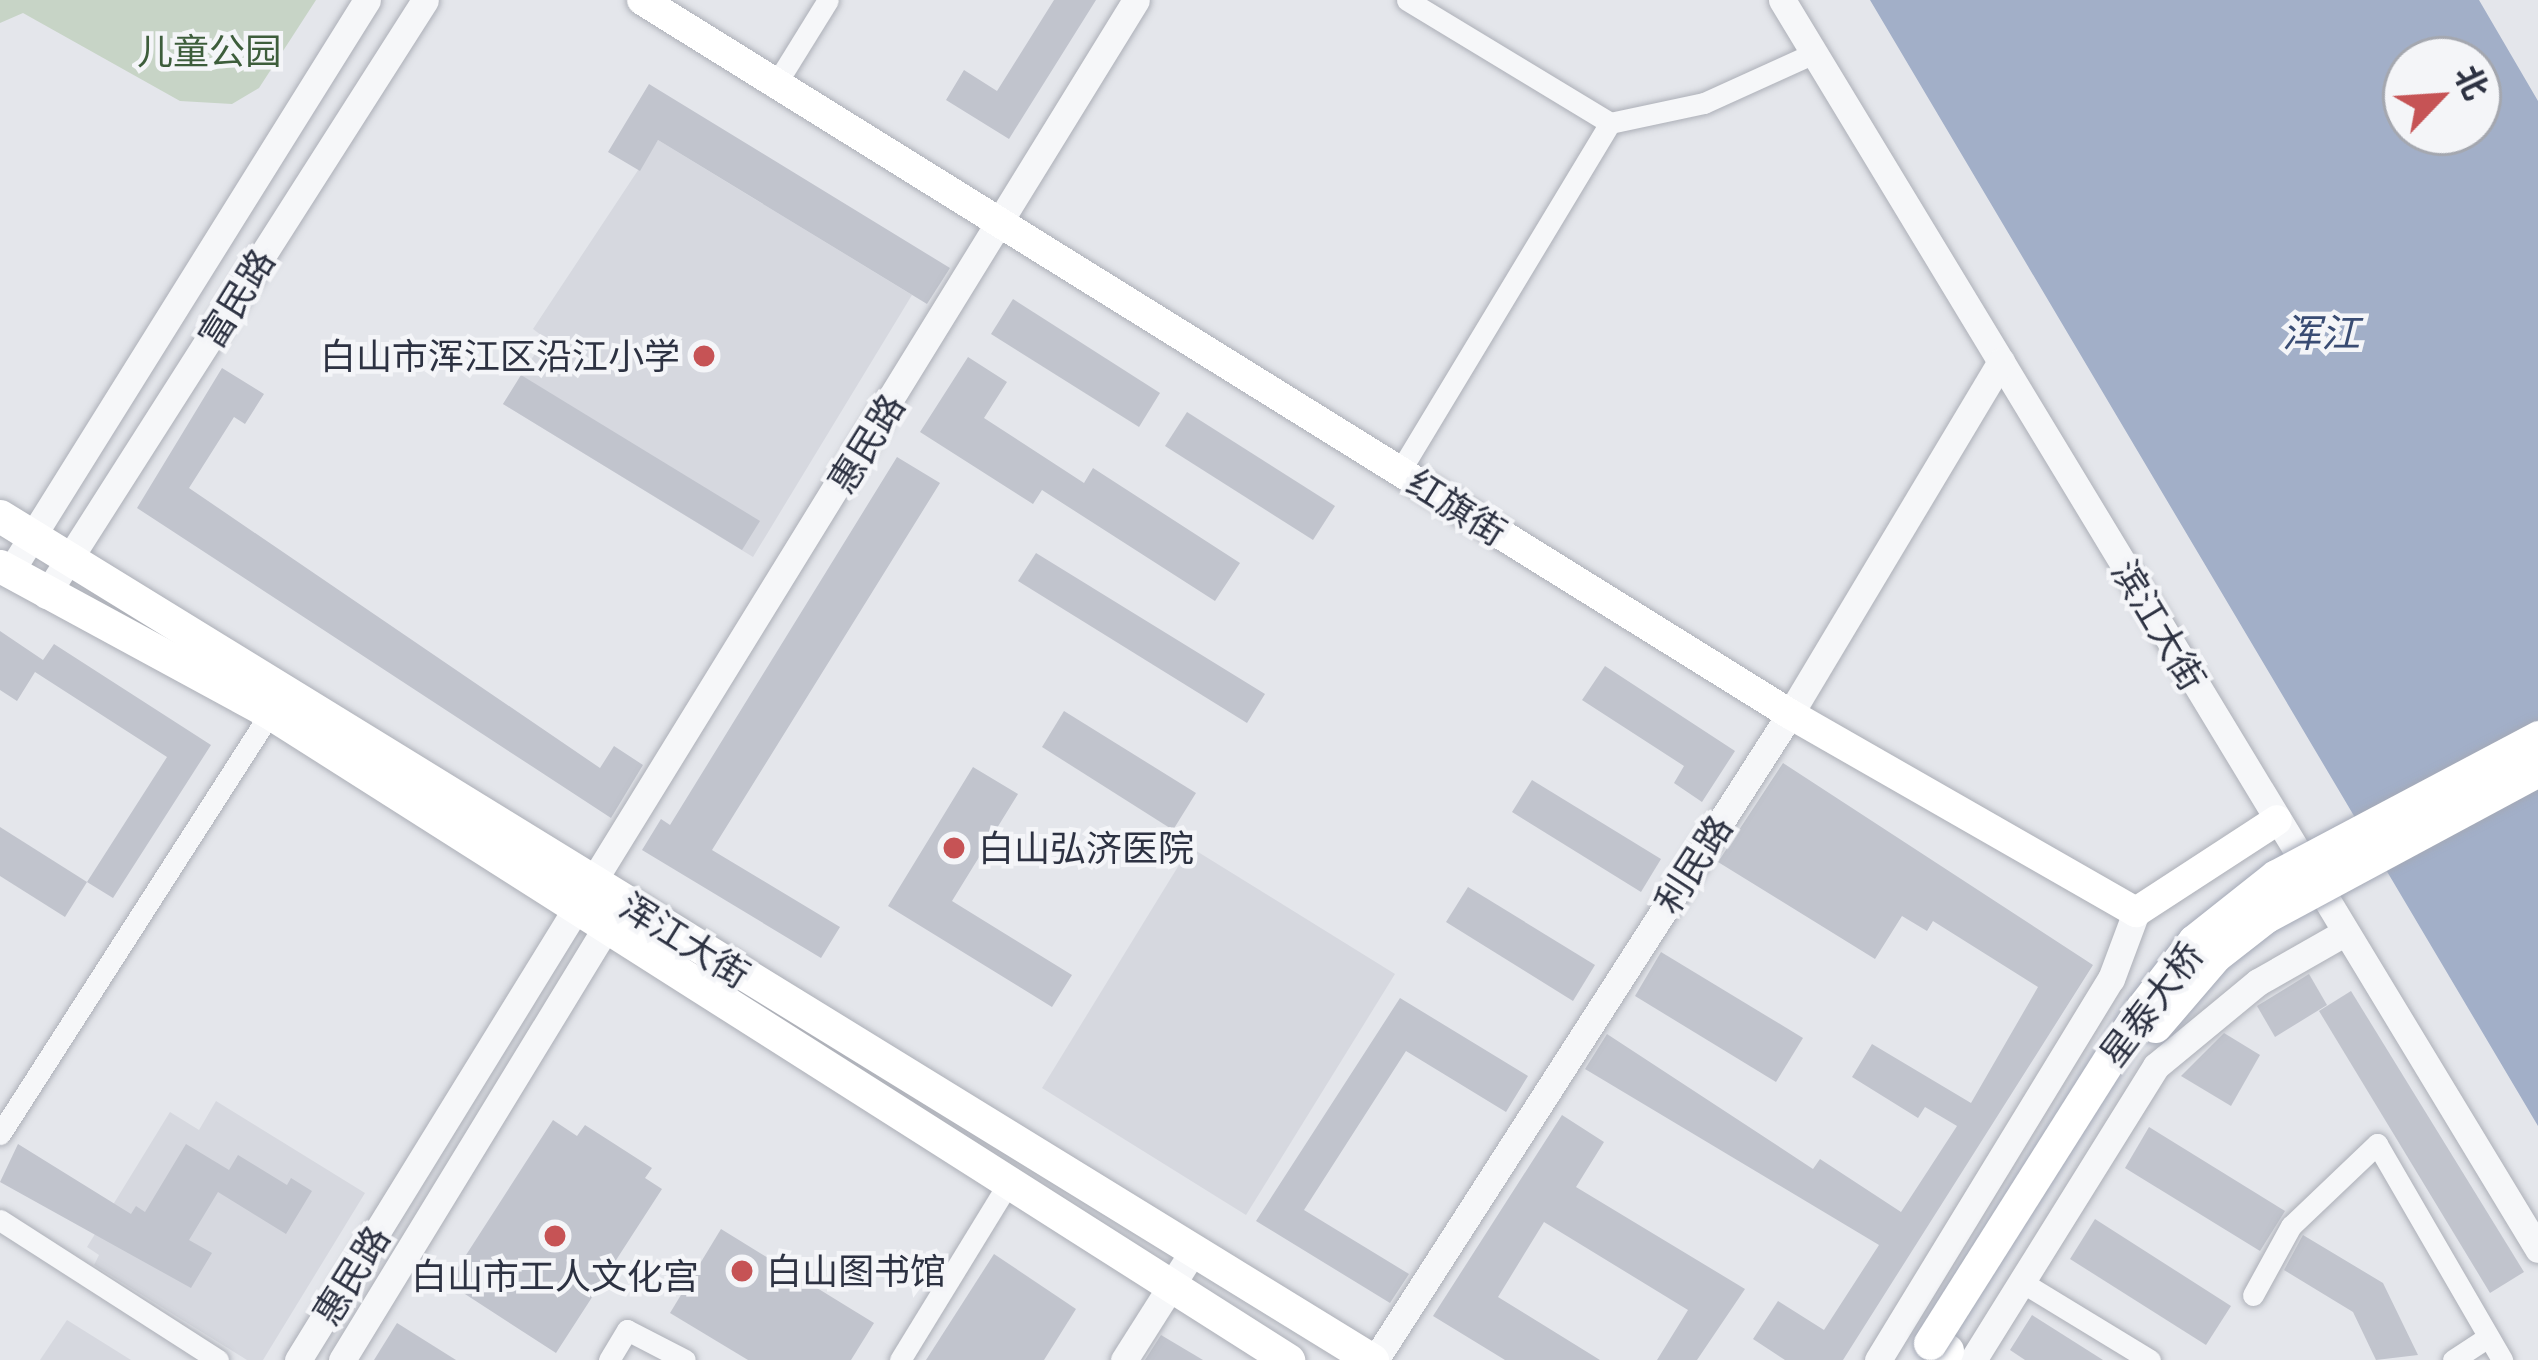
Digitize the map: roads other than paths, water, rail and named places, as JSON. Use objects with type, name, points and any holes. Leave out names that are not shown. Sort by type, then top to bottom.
[{"type":"main road","name":"红旗街","points":[[642,0],[1790,714],[2136,912]]},
{"type":"main road","name":"浑江大街","points":[[0,516],[1011,1179],[1167,1289],[1288,1360]]},
{"type":"main road","name":"浑江大街","points":[[5,569],[46,595],[278,701]]},
{"type":"main road","name":"星泰大桥","points":[[1942,1355],[2142,1008],[2194,941],[2276,876],[2538,737]]},
{"type":"main road","name":"星泰大桥","points":[[1942,1355],[2158,1021],[2215,956],[2265,917],[2538,770]]},
{"type":"main road","points":[[2136,912],[2277,820]]},
{"type":"main road","name":"浑江大街","points":[[593,906],[1373,1360]]},
{"type":"street","name":"富民路","points":[[5,569],[33,537],[368,0]]},
{"type":"street","name":"富民路","points":[[46,595],[425,0]]},
{"type":"street","points":[[774,86],[828,0]]},
{"type":"street","name":"惠民路","points":[[342,1360],[593,906],[1136,0]]},
{"type":"street","points":[[1407,0],[1610,123],[1704,103],[1814,53]]},
{"type":"street","name":"滨江大街","points":[[1782,0],[2538,1249]]},
{"type":"street","points":[[1400,471],[1610,123]]},
{"type":"street","name":"利民路","points":[[1373,1360],[1790,714],[2000,361]]},
{"type":"street","points":[[0,1134],[278,701]]},
{"type":"street","name":"惠民路","points":[[298,1360],[593,906]]},
{"type":"street","points":[[1878,1360],[2110,979],[2136,912]]},
{"type":"street","points":[[1942,1355],[2020,1281],[2156,1066],[2258,982],[2344,934]]},
{"type":"street","points":[[2253,1295],[2291,1226],[2377,1144],[2502,1360]]},
{"type":"street","points":[[900,1360],[1011,1179]]},
{"type":"street","points":[[0,1220],[218,1360]]},
{"type":"street","points":[[1124,1360],[1192,1253]]},
{"type":"street","points":[[2020,1281],[2150,1360]]},
{"type":"street","points":[[610,1360],[627,1330],[685,1360]]},
{"type":"street","points":[[2453,1360],[2488,1337]]},
{"type":"water","name":"浑江","points":[[1870,0],[2479,0],[2500,36],[2382,36],[2382,156],[2502,156],[2502,39],[2538,101],[2538,1126]]},
{"type":"place","name":"白山市浑江区沿江小学","points":[[704,356]]},
{"type":"place","name":"白山弘济医院","points":[[954,848]]},
{"type":"place","name":"白山市工人文化宫","points":[[555,1236]]},
{"type":"place","name":"白山图书馆","points":[[742,1271]]},
{"type":"park label","name":"儿童公园","points":[[209,51]]}]
